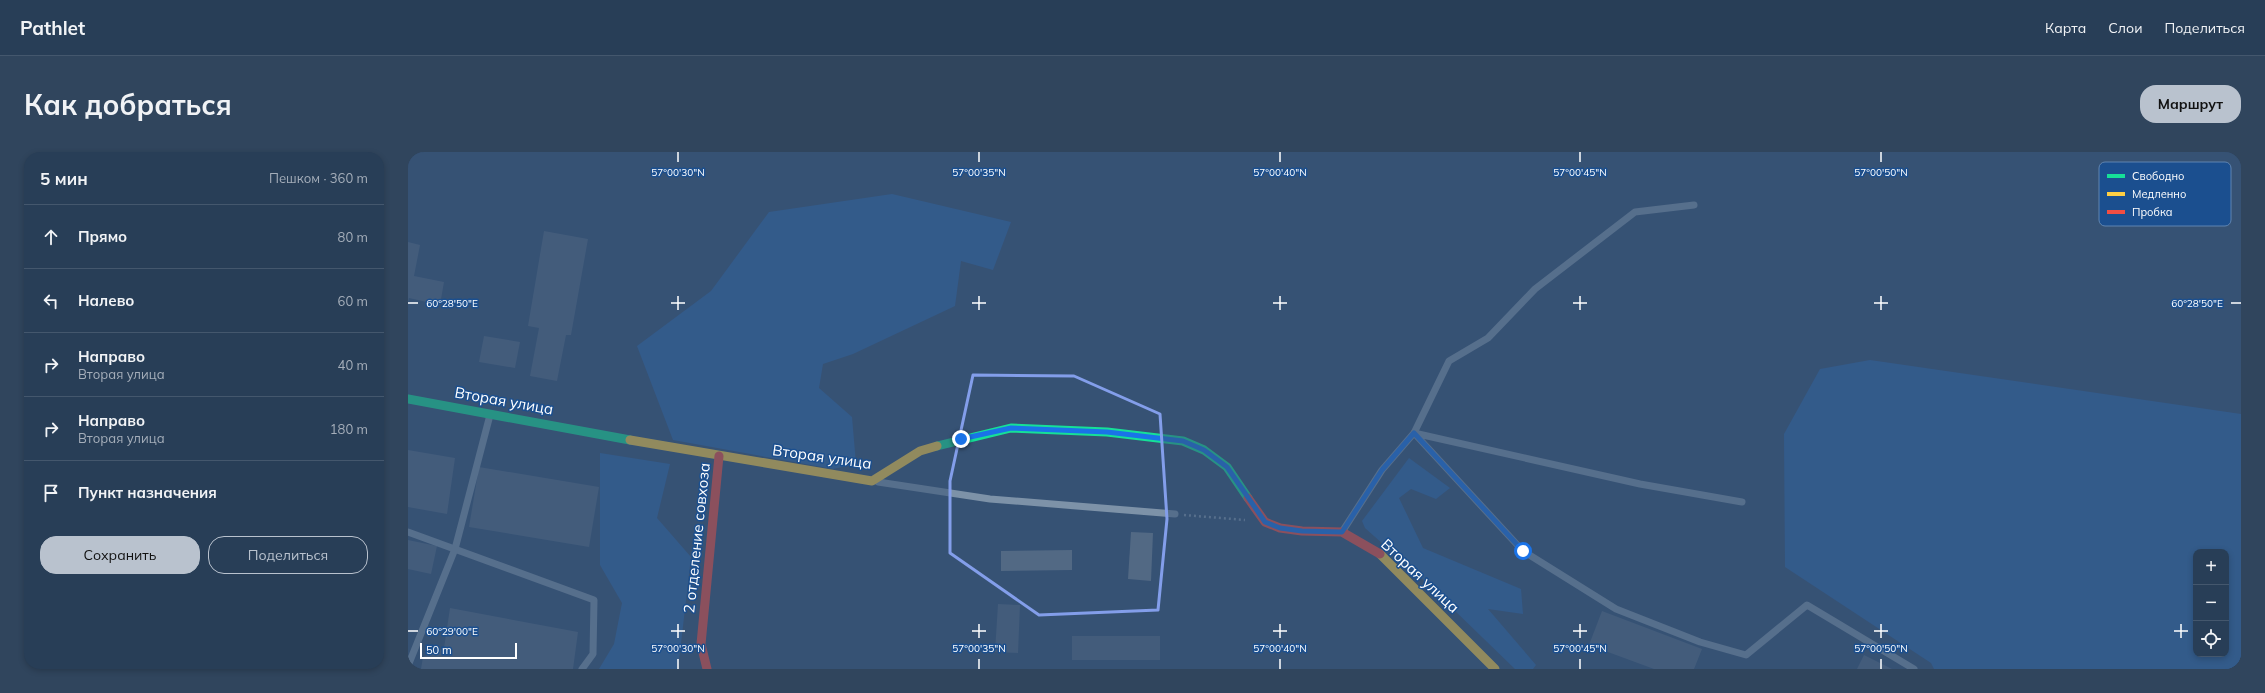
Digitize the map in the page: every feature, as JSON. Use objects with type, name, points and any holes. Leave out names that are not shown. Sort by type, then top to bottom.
[{"type":"street","name":"Вторая улица","points":[[408,399],[719,456],[872,481],[920,452],[968,437],[1011,428],[1107,432],[1183,441],[1204,450],[1227,467],[1265,522],[1280,528],[1302,531],[1342,532],[1379,552],[1480,652],[1494,669]]},
{"type":"street","name":"2 отделение совхоза","points":[[707,669],[701,644],[719,456]]},
{"type":"lane","points":[[1342,532],[1382,470],[1414,433],[1449,361],[1488,338],[1535,289],[1635,212],[1694,205]]},
{"type":"lane","points":[[408,666],[455,549],[490,413]]},
{"type":"lane","points":[[1414,433],[1640,484],[1742,502]]},
{"type":"lane","points":[[1414,433],[1523,551],[1616,609],[1700,642],[1746,655],[1807,605],[1914,669]]},
{"type":"lane","points":[[872,481],[990,499],[1175,514]]},
{"type":"lane","points":[[408,532],[594,600],[593,654],[582,669]]},
{"type":"path","points":[[1195,516],[1265,522]]},
{"type":"highlighted area","points":[[973,375],[1074,376],[1160,414],[1167,519],[1158,610],[1039,615],[950,553],[950,481]]},
{"type":"shaded area","points":[[892,194],[1011,222],[993,270],[961,261],[955,306],[853,354],[823,364],[819,388],[852,417],[856,464],[833,469],[673,440],[637,346],[711,291],[769,212]]},
{"type":"shaded area","points":[[1870,360],[2241,414],[2241,669],[1934,669],[1931,663],[1785,567],[1784,434],[1820,369]]},
{"type":"shaded area","points":[[600,453],[670,464],[657,518],[691,557],[678,669],[599,669],[614,644],[622,603],[600,565]]},
{"type":"shaded area","points":[[1409,458],[1450,488],[1436,499],[1411,489],[1399,498],[1423,548],[1521,589],[1523,614],[1488,609],[1536,665],[1533,669],[1515,669],[1420,577],[1365,528],[1362,521]]},
{"type":"building","points":[[544,231],[588,239],[571,335],[566,335],[557,381],[530,376],[539,328],[528,326]]},
{"type":"building","points":[[408,242],[420,245],[414,276],[444,282],[440,305],[409,298],[408,302]]},
{"type":"building","points":[[484,336],[520,342],[515,368],[479,362]]},
{"type":"building","points":[[408,450],[455,458],[447,514],[408,507]]},
{"type":"building","points":[[479,467],[599,487],[589,547],[469,527]]},
{"type":"building","points":[[1131,532],[1153,533],[1151,581],[1128,579]]},
{"type":"building","points":[[408,540],[437,546],[431,574],[408,569]]},
{"type":"building","points":[[1072,550],[1072,570],[1001,571],[1001,551]]},
{"type":"building","points":[[998,604],[1020,605],[1018,653],[995,652]]},
{"type":"building","points":[[450,608],[578,632],[573,669],[421,669],[423,657],[444,648]]},
{"type":"building","points":[[1602,611],[1702,649],[1694,669],[1654,669],[1589,645]]},
{"type":"building","points":[[1072,636],[1160,636],[1160,660],[1072,660]]},
{"type":"building","points":[[1864,655],[1892,669],[1857,669]]},
{"type":"traffic: fast","points":[[408,399],[630,440]]},
{"type":"traffic: fast","points":[[937,446],[1011,428],[1107,432],[1183,441],[1204,450],[1227,467],[1248,498]]},
{"type":"traffic: slow","points":[[630,440],[872,481],[920,451],[937,446]]},
{"type":"traffic: slow","points":[[1380,554],[1495,669]]},
{"type":"traffic: jam","points":[[707,669],[701,644],[719,456]]},
{"type":"traffic: jam","points":[[1248,498],[1265,522],[1280,528],[1302,531],[1342,532],[1380,554]]},
{"type":"route","points":[[961,439],[1011,428],[1107,432],[1183,441],[1204,450],[1227,467],[1265,522],[1280,528],[1302,531],[1342,532],[1382,470],[1414,433],[1523,551]]}]
